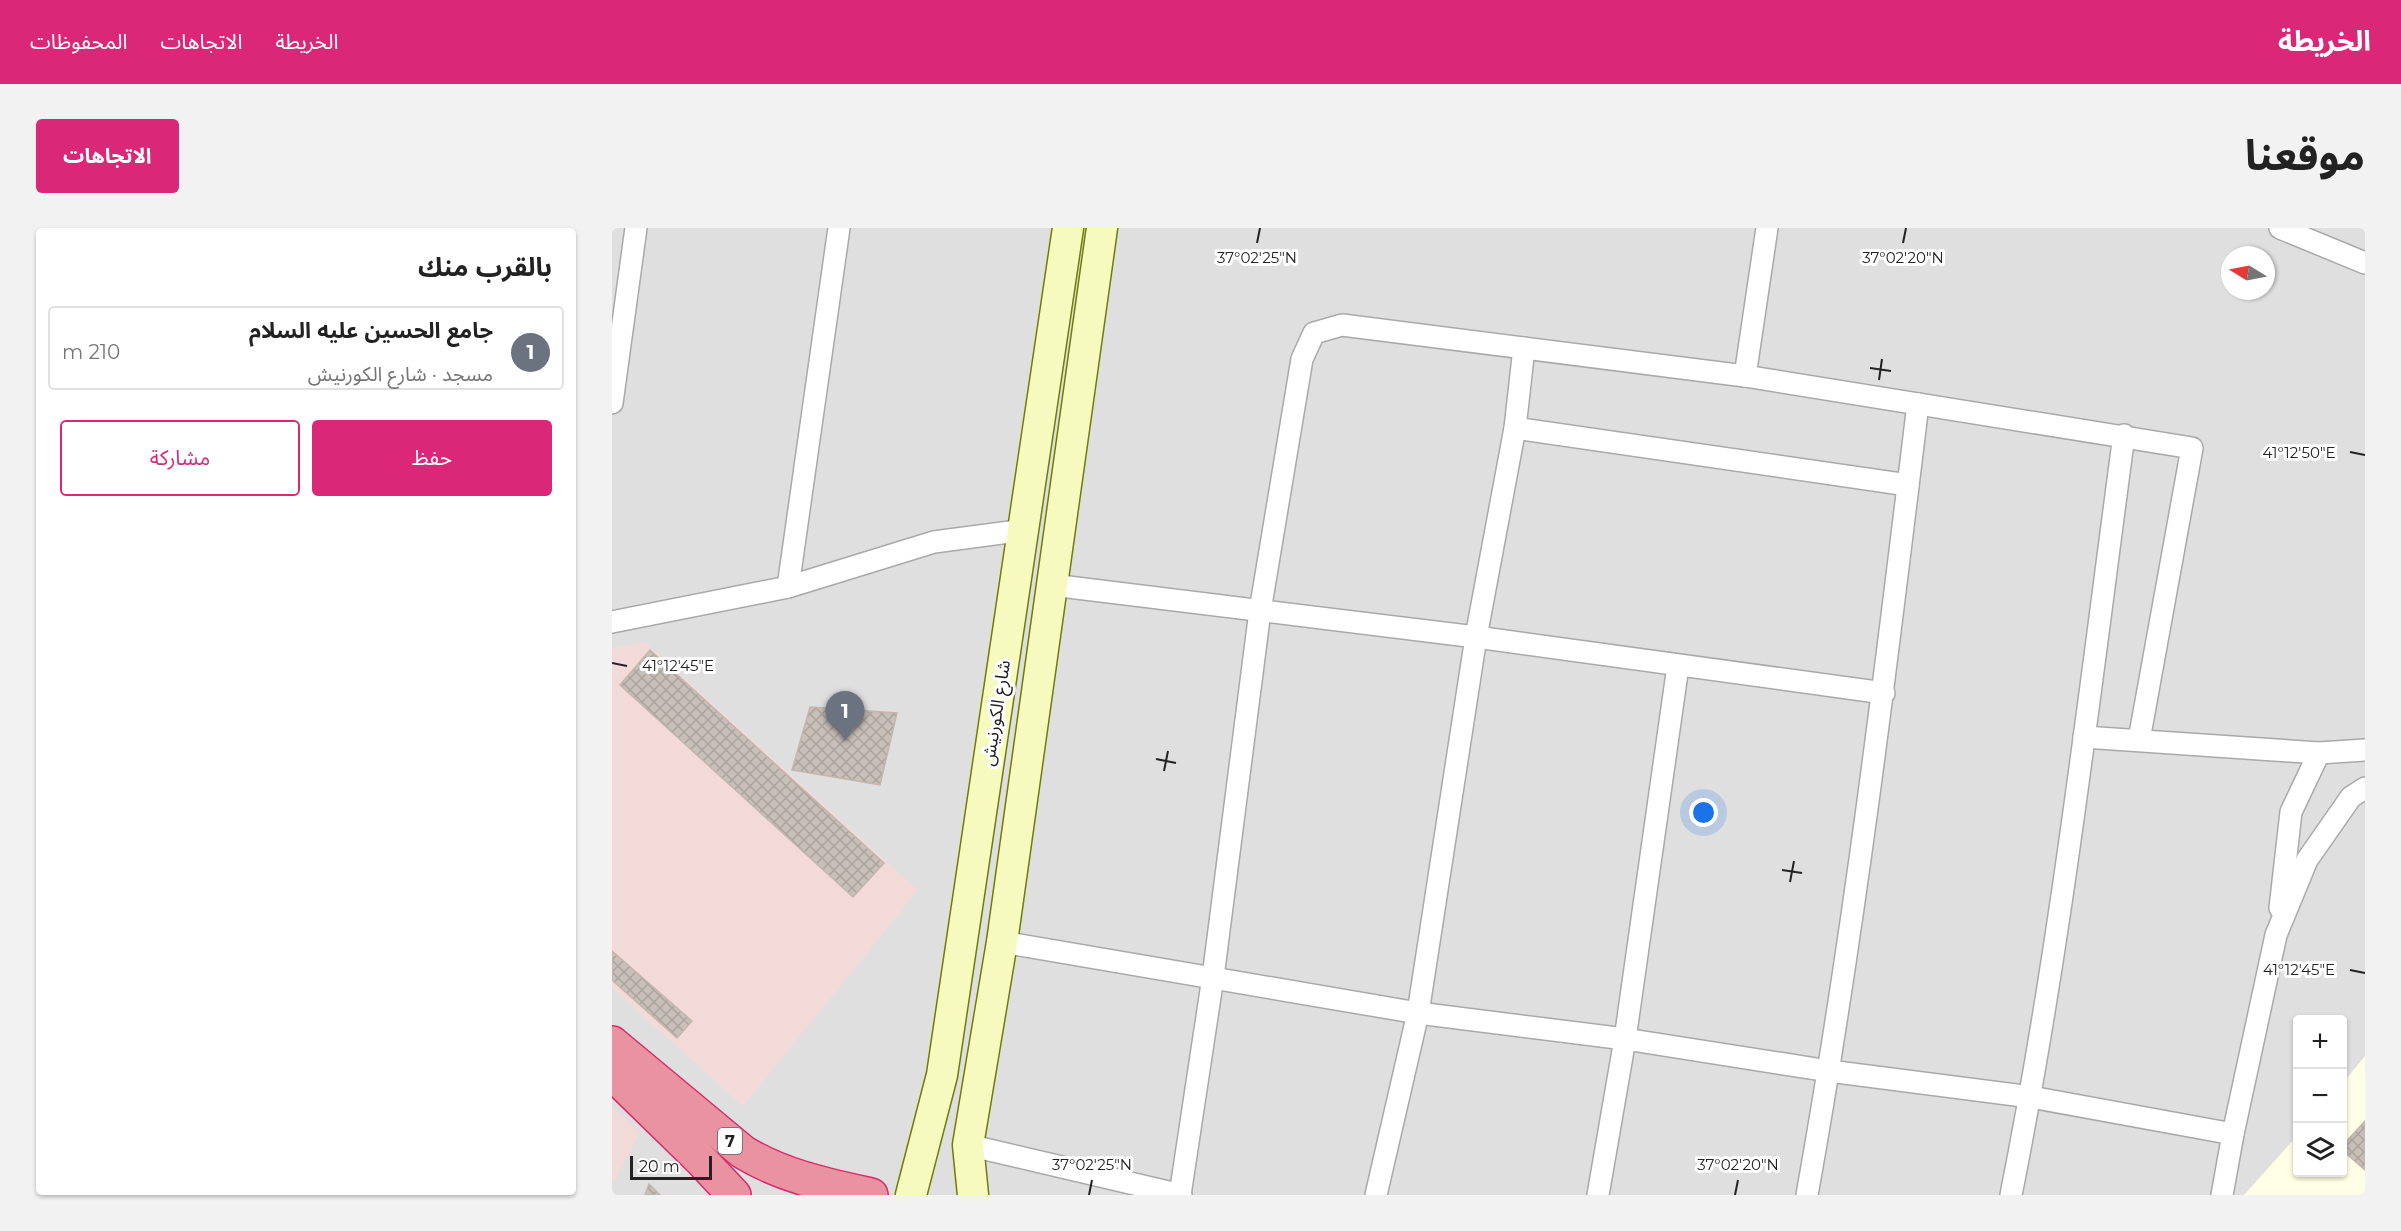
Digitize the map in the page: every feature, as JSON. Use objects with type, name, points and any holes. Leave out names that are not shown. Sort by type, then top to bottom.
[{"type":"highway","name":"7","points":[[612,1044],[735,1146],[760,1162],[806,1179],[871,1195]]},
{"type":"highway","name":"7","points":[[612,1073],[734,1195]]},
{"type":"street","points":[[612,403],[636,228]]},
{"type":"street","points":[[788,587],[839,228]]},
{"type":"street","name":"شارع الكورنيش","points":[[910,1195],[942,1075],[1068,228]]},
{"type":"street","name":"شارع الكورنيش","points":[[973,1195],[968,1145],[1002,942],[1102,228]]},
{"type":"street","points":[[1745,376],[1767,228]]},
{"type":"street","points":[[2280,228],[2365,263]]},
{"type":"street","points":[[968,1145],[1180,1195],[1213,977],[1260,611],[1302,359],[1314,333],[1342,325],[1745,376],[2124,435],[2192,448],[2139,740]]},
{"type":"street","points":[[1376,1195],[1418,1013],[1476,637],[1515,428],[1524,348]]},
{"type":"street","points":[[1806,1195],[1829,1071],[1884,693],[1918,404]]},
{"type":"street","points":[[1515,428],[1908,485]]},
{"type":"street","points":[[2011,1195],[2031,1097],[2084,737],[2124,435]]},
{"type":"street","points":[[612,622],[788,587],[934,542],[1024,530]]},
{"type":"street","points":[[1052,585],[1476,637],[1884,693]]},
{"type":"street","points":[[1598,1195],[1625,1039],[1678,666]]},
{"type":"street","points":[[2084,737],[2319,753],[2365,750]]},
{"type":"street","points":[[2222,1195],[2276,935],[2291,812],[2319,753]]},
{"type":"street","points":[[2276,935],[2307,860],[2350,797],[2365,788]]},
{"type":"street","points":[[1002,942],[1418,1013],[1625,1039],[1829,1071],[2031,1097],[2233,1134]]},
{"type":"shaded area","points":[[612,228],[2365,228],[2365,1195],[612,1195]]},
{"type":"shaded area","points":[[645,642],[918,890],[743,1106],[612,988],[612,648]]},
{"type":"shaded area","points":[[2365,1056],[2365,1195],[2244,1195],[2293,1140],[2293,1177],[2347,1177],[2347,1078]]},
{"type":"shaded area","points":[[612,1107],[640,1133],[612,1185]]},
{"type":"building","points":[[650,650],[884,863],[853,897],[620,685]]},
{"type":"building","points":[[810,707],[897,713],[880,785],[792,770]]},
{"type":"building","points":[[612,951],[692,1021],[677,1038],[612,980]]},
{"type":"building","points":[[2365,1121],[2365,1170],[2347,1154],[2347,1141]]},
{"type":"building","points":[[649,1184],[660,1195],[645,1195]]},
{"type":"place","name":"جامع الحسين عليه السلام","points":[[845,741]]}]
